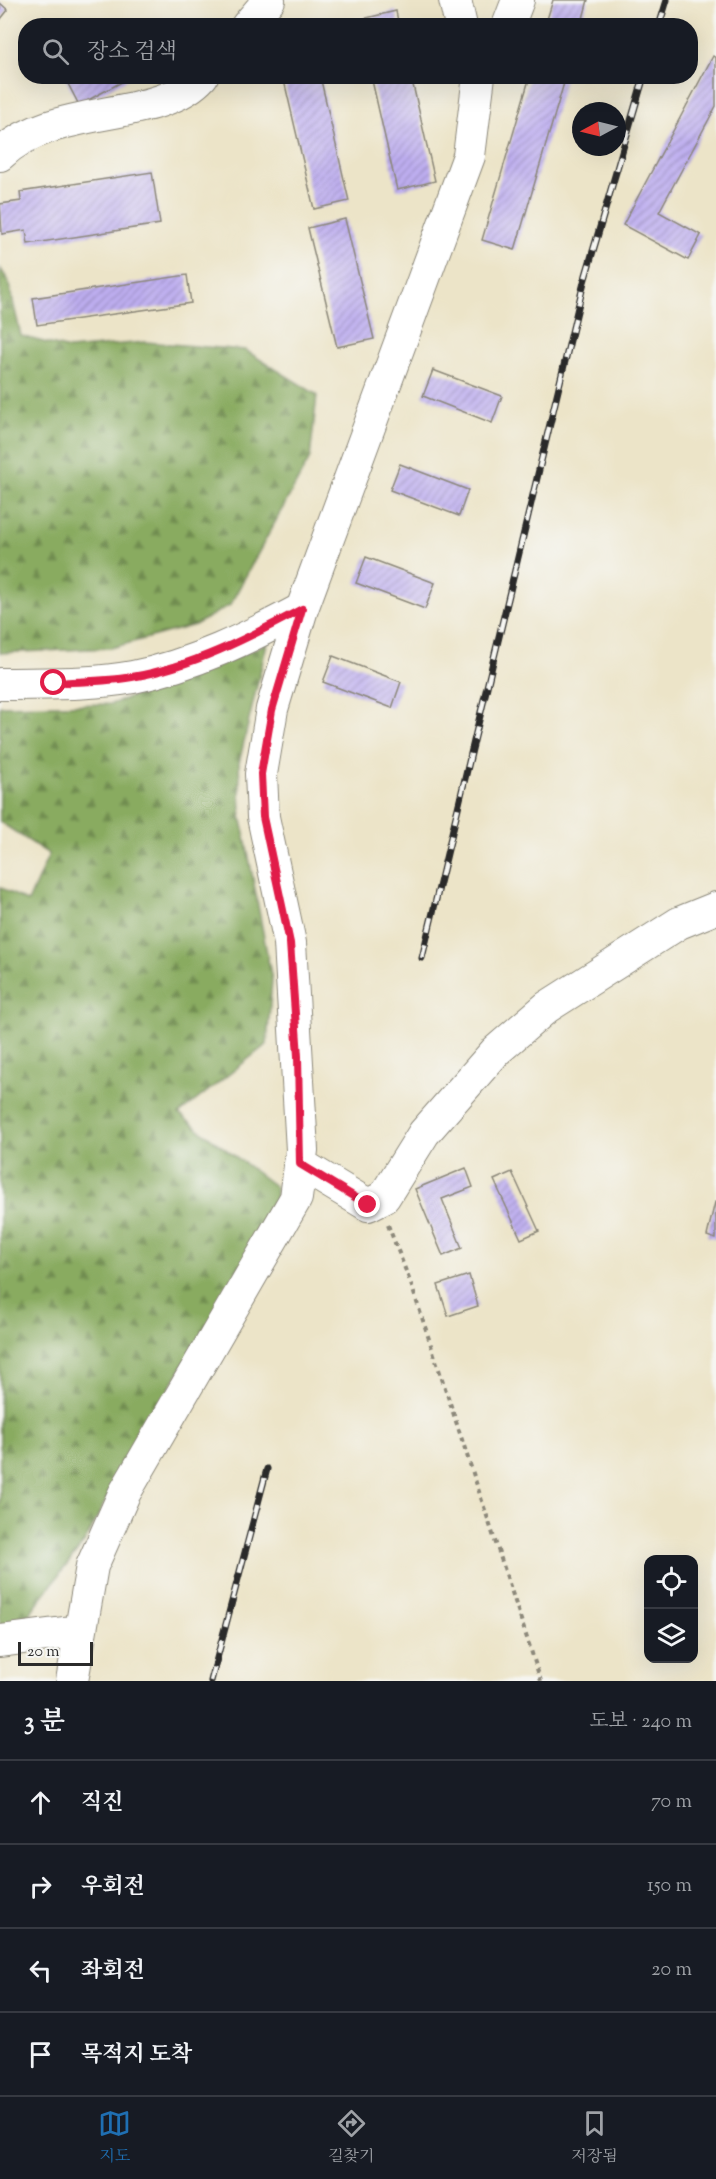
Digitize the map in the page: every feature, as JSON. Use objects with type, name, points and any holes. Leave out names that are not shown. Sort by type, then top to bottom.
[{"type":"street","points":[[254,18],[269,0]]},
{"type":"street","points":[[455,0],[459,18]]},
{"type":"street","points":[[511,18],[518,0]]},
{"type":"street","points":[[0,155],[41,129],[97,113],[155,102],[179,94],[192,84]]},
{"type":"street","points":[[72,1681],[92,1566],[104,1534],[124,1494],[296,1198],[300,1164],[298,1056],[290,943],[263,817],[261,774],[272,710],[302,609],[469,156],[478,84]]},
{"type":"street","points":[[0,684],[131,677],[185,664],[252,636],[302,609]]},
{"type":"street","points":[[300,1164],[368,1205],[384,1197],[424,1133],[495,1051],[547,1007],[680,922],[716,908]]},
{"type":"street","points":[[0,1641],[79,1631]]},
{"type":"path","points":[[378,1200],[411,1284],[541,1681]]},
{"type":"green space","points":[[0,268],[8,280],[21,336],[69,349],[145,342],[245,350],[317,395],[310,458],[230,605],[195,625],[111,648],[0,653]]},
{"type":"green space","points":[[267,643],[239,763],[241,815],[272,980],[267,1044],[179,1114],[276,1187],[276,1215],[137,1440],[85,1541],[23,1622],[0,1627],[0,887],[28,902],[49,854],[0,822],[0,706],[111,704],[208,670]]},
{"type":"building","points":[[553,0],[588,0],[583,18],[547,18]]},
{"type":"building","points":[[0,3],[8,10],[0,20]]},
{"type":"building","points":[[396,11],[397,18],[366,18]]},
{"type":"building","points":[[713,56],[716,58],[716,106],[659,212],[701,235],[688,260],[623,225]]},
{"type":"building","points":[[68,84],[118,84],[79,105]]},
{"type":"building","points":[[285,84],[322,84],[349,201],[314,209]]},
{"type":"building","points":[[373,84],[413,84],[435,181],[397,190]]},
{"type":"building","points":[[528,84],[564,84],[515,250],[482,240]]},
{"type":"building","points":[[152,172],[160,224],[28,244],[26,230],[2,234],[0,204],[21,201],[20,192]]},
{"type":"building","points":[[345,219],[374,339],[337,347],[308,228]]},
{"type":"building","points":[[187,275],[191,303],[37,325],[33,298]]},
{"type":"building","points":[[433,370],[502,396],[492,423],[423,396]]},
{"type":"building","points":[[400,464],[468,490],[459,516],[390,490]]},
{"type":"building","points":[[366,557],[435,583],[425,609],[356,583]]},
{"type":"building","points":[[333,656],[401,682],[392,708],[323,682]]},
{"type":"building","points":[[466,1168],[473,1187],[442,1199],[462,1248],[443,1256],[415,1189]]},
{"type":"building","points":[[512,1172],[539,1231],[521,1239],[494,1180]]},
{"type":"building","points":[[716,1202],[716,1239],[707,1236]]},
{"type":"building","points":[[469,1275],[478,1306],[448,1316],[438,1285]]},
{"type":"railway","points":[[661,18],[667,0]]},
{"type":"railway","points":[[422,958],[584,282],[642,84]]},
{"type":"railway","points":[[211,1681],[267,1469]]},
{"type":"route","points":[[54,683],[131,677],[185,664],[252,636],[302,609],[272,710],[261,774],[263,817],[290,943],[298,1056],[302,1150],[300,1164],[368,1205]]}]
